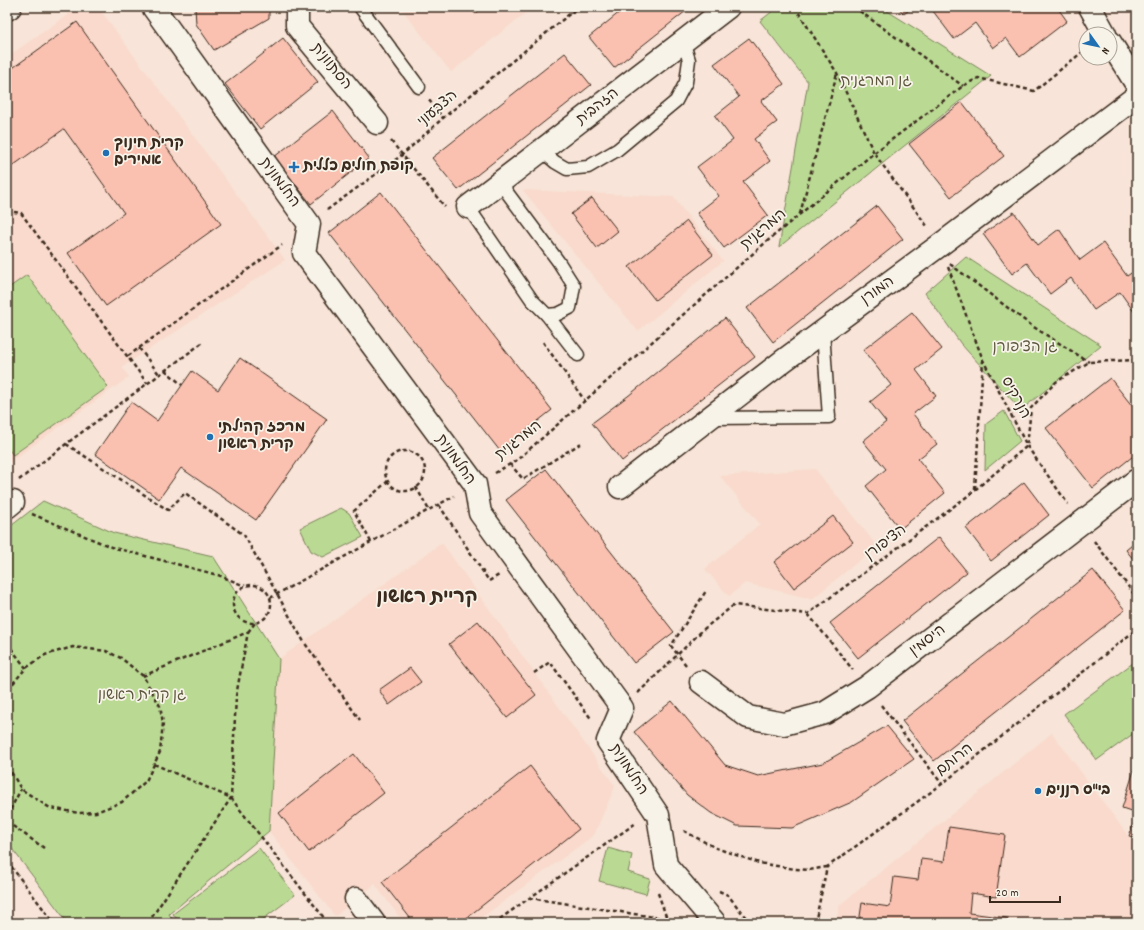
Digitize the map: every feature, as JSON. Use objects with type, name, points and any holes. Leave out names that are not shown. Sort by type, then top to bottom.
[{"type":"street","name":"הסתוונית","points":[[297,7],[297,26],[377,123]]},
{"type":"street","name":"הזהבית","points":[[468,207],[728,7]]},
{"type":"street","points":[[1090,7],[1101,26]]},
{"type":"street","name":"החלמונית","points":[[156,9],[309,224],[304,253],[475,484],[480,513],[622,708],[608,741],[658,815],[666,865],[715,923]]},
{"type":"street","points":[[1118,55],[1137,85]]},
{"type":"street","name":"המורן","points":[[620,487],[823,332],[943,253],[1137,96]]},
{"type":"street","name":"היסמין","points":[[701,682],[748,717],[784,724],[825,713],[867,687],[1137,480]]},
{"type":"street","points":[[356,899],[374,923]]},
{"type":"lane","points":[[360,7],[419,87]]},
{"type":"lane","points":[[541,150],[555,162],[567,169],[588,167],[616,150],[676,101],[686,82],[688,60],[683,41]]},
{"type":"lane","points":[[500,183],[558,261],[574,286],[570,308],[558,314],[547,315]]},
{"type":"lane","points":[[468,207],[532,300],[547,315],[578,356]]},
{"type":"lane","points":[[710,418],[829,416],[823,332]]},
{"type":"path","name":"הצבעוני","points":[[128,356],[277,249],[402,155],[443,118],[578,7]]},
{"type":"path","name":"הנרקיס","points":[[795,7],[837,73],[874,153],[943,253],[983,360],[1028,446],[1081,523],[1137,598]]},
{"type":"path","points":[[854,7],[963,86]]},
{"type":"path","name":"המרגנית","points":[[270,598],[439,505],[517,460],[765,243],[874,153],[963,86],[978,78],[1034,91],[1078,55]]},
{"type":"path","points":[[800,214],[837,73]]},
{"type":"path","points":[[419,87],[443,118]]},
{"type":"path","points":[[402,155],[454,218],[468,207]]},
{"type":"path","points":[[7,211],[22,212],[147,383]]},
{"type":"path","points":[[943,253],[1032,326],[1089,362]]},
{"type":"path","points":[[202,343],[66,444],[11,498],[33,515],[111,547],[218,575],[246,586]]},
{"type":"path","points":[[140,348],[159,374]]},
{"type":"path","points":[[975,490],[983,360]]},
{"type":"path","points":[[1028,446],[1031,408],[1056,382],[1089,362],[1137,360]]},
{"type":"path","points":[[165,370],[182,385]]},
{"type":"path","points":[[510,464],[523,479],[583,442]]},
{"type":"path","points":[[66,444],[168,510],[185,493],[244,535],[276,595],[304,642],[360,720]]},
{"type":"path","name":"הציפורן","points":[[622,708],[705,628],[734,606],[808,614],[975,490],[1028,446]]},
{"type":"path","points":[[407,451],[414,453],[423,463],[424,476],[416,487],[410,490],[398,489],[392,486],[388,481],[384,469],[389,458],[394,453],[407,451]]},
{"type":"path","points":[[371,542],[354,511],[388,481]]},
{"type":"path","points":[[416,487],[429,510]]},
{"type":"path","points":[[439,505],[489,582],[518,564]]},
{"type":"path","points":[[252,584],[258,586],[268,593],[270,598],[270,611],[261,621],[248,623],[242,621],[234,612],[233,605],[236,593],[246,586],[252,584]]},
{"type":"path","points":[[677,654],[671,646],[706,591]]},
{"type":"path","points":[[148,923],[231,798],[236,696],[248,632],[255,623]]},
{"type":"path","name":"הרותם","points":[[827,867],[942,784],[1137,629]]},
{"type":"path","points":[[143,676],[248,632]]},
{"type":"path","points":[[7,643],[26,668]]},
{"type":"path","points":[[7,696],[10,688],[26,668],[45,655],[73,648],[106,651],[121,658],[143,676],[160,706],[163,723],[160,752],[146,781],[122,802],[96,812],[79,813],[50,808],[21,789],[7,766]]},
{"type":"path","points":[[534,673],[550,662],[608,741]]},
{"type":"path","points":[[154,764],[231,798],[328,923]]},
{"type":"path","points":[[7,816],[21,789]]},
{"type":"path","points":[[658,815],[716,848],[759,863],[809,870],[827,867],[815,923]]},
{"type":"path","points":[[7,822],[44,848]]},
{"type":"path","points":[[494,923],[635,824]]},
{"type":"path","points":[[7,861],[54,923]]},
{"type":"path","points":[[529,898],[667,919],[674,923]]},
{"type":"shaded area","name":"קרית חינוך אמירים","points":[[79,7],[98,7],[285,260],[122,367],[129,377],[7,464],[7,57]]},
{"type":"shaded area","points":[[400,7],[533,7],[451,72]]},
{"type":"shaded area","points":[[523,190],[673,197],[723,261],[638,331]]},
{"type":"shaded area","points":[[815,469],[877,546],[812,599],[745,583],[729,596],[705,569],[760,524],[720,476]]},
{"type":"shaded area","points":[[442,543],[615,786],[594,835],[474,923],[404,923],[375,884],[335,916],[269,831],[279,659]]},
{"type":"shaded area","name":"בי\"ס רננים","points":[[1052,733],[1137,848],[1137,923],[836,923],[840,905]]},
{"type":"green space","name":"גן המרגנית","points":[[778,7],[881,7],[991,76],[779,247],[808,82],[760,21]]},
{"type":"green space","name":"גן הציפורן","points":[[966,257],[1101,345],[1021,410],[961,344],[925,293]]},
{"type":"green space","points":[[27,275],[108,387],[13,455],[7,447],[7,289]]},
{"type":"green space","points":[[1004,411],[1020,441],[985,470],[986,424]]},
{"type":"green space","name":"גן קרית ראשון","points":[[43,501],[114,533],[213,556],[279,659],[269,831],[169,914],[175,923],[68,923],[7,842],[7,529]]},
{"type":"green space","points":[[341,508],[349,513],[363,537],[323,557],[311,551],[300,528]]},
{"type":"green space","points":[[1137,660],[1137,731],[1097,760],[1064,714]]},
{"type":"green space","points":[[259,848],[295,895],[258,923],[180,923],[173,914]]},
{"type":"green space","points":[[608,848],[632,855],[628,872],[650,879],[646,894],[599,881]]},
{"type":"building","points":[[195,7],[269,7],[269,18],[214,50],[196,24]]},
{"type":"building","points":[[467,7],[481,7],[476,14]]},
{"type":"building","points":[[626,7],[691,7],[614,68],[589,37]]},
{"type":"building","points":[[898,7],[913,7],[904,14]]},
{"type":"building","points":[[930,7],[1057,7],[1067,21],[1020,57],[1006,38],[993,48],[975,23],[954,39]]},
{"type":"building","points":[[77,22],[221,224],[106,306],[68,253],[124,213],[64,129],[7,170],[7,72]]},
{"type":"building","points":[[283,38],[318,82],[260,129],[225,84]]},
{"type":"building","points":[[749,38],[784,84],[761,101],[777,122],[754,139],[770,161],[743,182],[768,215],[724,248],[697,213],[719,196],[697,167],[733,140],[715,116],[739,97],[714,64]]},
{"type":"building","points":[[565,53],[591,85],[458,190],[432,158]]},
{"type":"building","points":[[962,102],[1004,156],[951,197],[909,144]]},
{"type":"building","points":[[333,111],[369,158],[311,204],[274,157]]},
{"type":"building","points":[[381,192],[552,410],[500,451],[329,233]]},
{"type":"building","points":[[592,198],[618,231],[597,248],[571,214]]},
{"type":"building","points":[[877,206],[903,239],[773,342],[747,308]]},
{"type":"building","points":[[1014,212],[1038,245],[1059,229],[1080,260],[1103,243],[1127,276],[1137,269],[1137,316],[1120,292],[1094,310],[1071,278],[1050,294],[1027,263],[1012,274],[983,234]]},
{"type":"building","points":[[687,221],[713,255],[655,300],[629,267]]},
{"type":"building","points":[[912,312],[942,349],[916,370],[936,396],[913,414],[937,444],[918,459],[945,493],[900,529],[866,486],[886,469],[863,441],[886,422],[870,402],[891,385],[863,350]]},
{"type":"building","points":[[725,318],[755,357],[622,461],[592,423]]},
{"type":"building","name":"מרכז קהילתי קרית ראשון","points":[[240,358],[327,419],[256,520],[181,468],[159,499],[95,454],[131,402],[157,421],[192,371],[218,390]]},
{"type":"building","points":[[1110,378],[1137,412],[1137,453],[1093,488],[1046,428]]},
{"type":"building","points":[[546,469],[674,632],[634,663],[506,500]]},
{"type":"building","points":[[1024,482],[1049,515],[991,561],[966,528]]},
{"type":"building","points":[[833,516],[853,542],[794,588],[774,562]]},
{"type":"building","points":[[939,537],[967,572],[858,658],[830,623]]},
{"type":"building","points":[[1137,541],[1137,564],[1126,550]]},
{"type":"building","points":[[1093,570],[1125,610],[934,761],[902,721]]},
{"type":"building","points":[[478,621],[536,695],[507,718],[449,644]]},
{"type":"building","points":[[410,668],[421,682],[389,705],[379,690]]},
{"type":"building","points":[[672,701],[725,765],[758,776],[823,763],[887,726],[914,759],[852,802],[792,828],[737,826],[711,813],[687,795],[634,732]]},
{"type":"building","points":[[354,754],[384,793],[309,852],[279,813]]},
{"type":"building","points":[[1137,761],[1137,813],[1122,808]]},
{"type":"building","points":[[530,766],[579,829],[460,923],[414,923],[382,882]]},
{"type":"building","points":[[1137,813],[1137,838],[1129,836]]},
{"type":"building","points":[[949,827],[1005,835],[996,897],[971,893],[969,913],[1008,918],[1007,923],[859,923],[862,903],[890,907],[894,877],[918,880],[921,859],[944,862]]},
{"type":"place","name":"קרית חינוך אמירים","points":[[106,153]]},
{"type":"place","name":"קופת חולים כללית","points":[[294,167]]},
{"type":"place","name":"מרכז קהילתי קרית ראשון","points":[[210,437]]},
{"type":"place","name":"בי\"ס רננים","points":[[1038,791]]},
{"type":"district","name":"קריית ראשון","points":[[427,598]]}]
